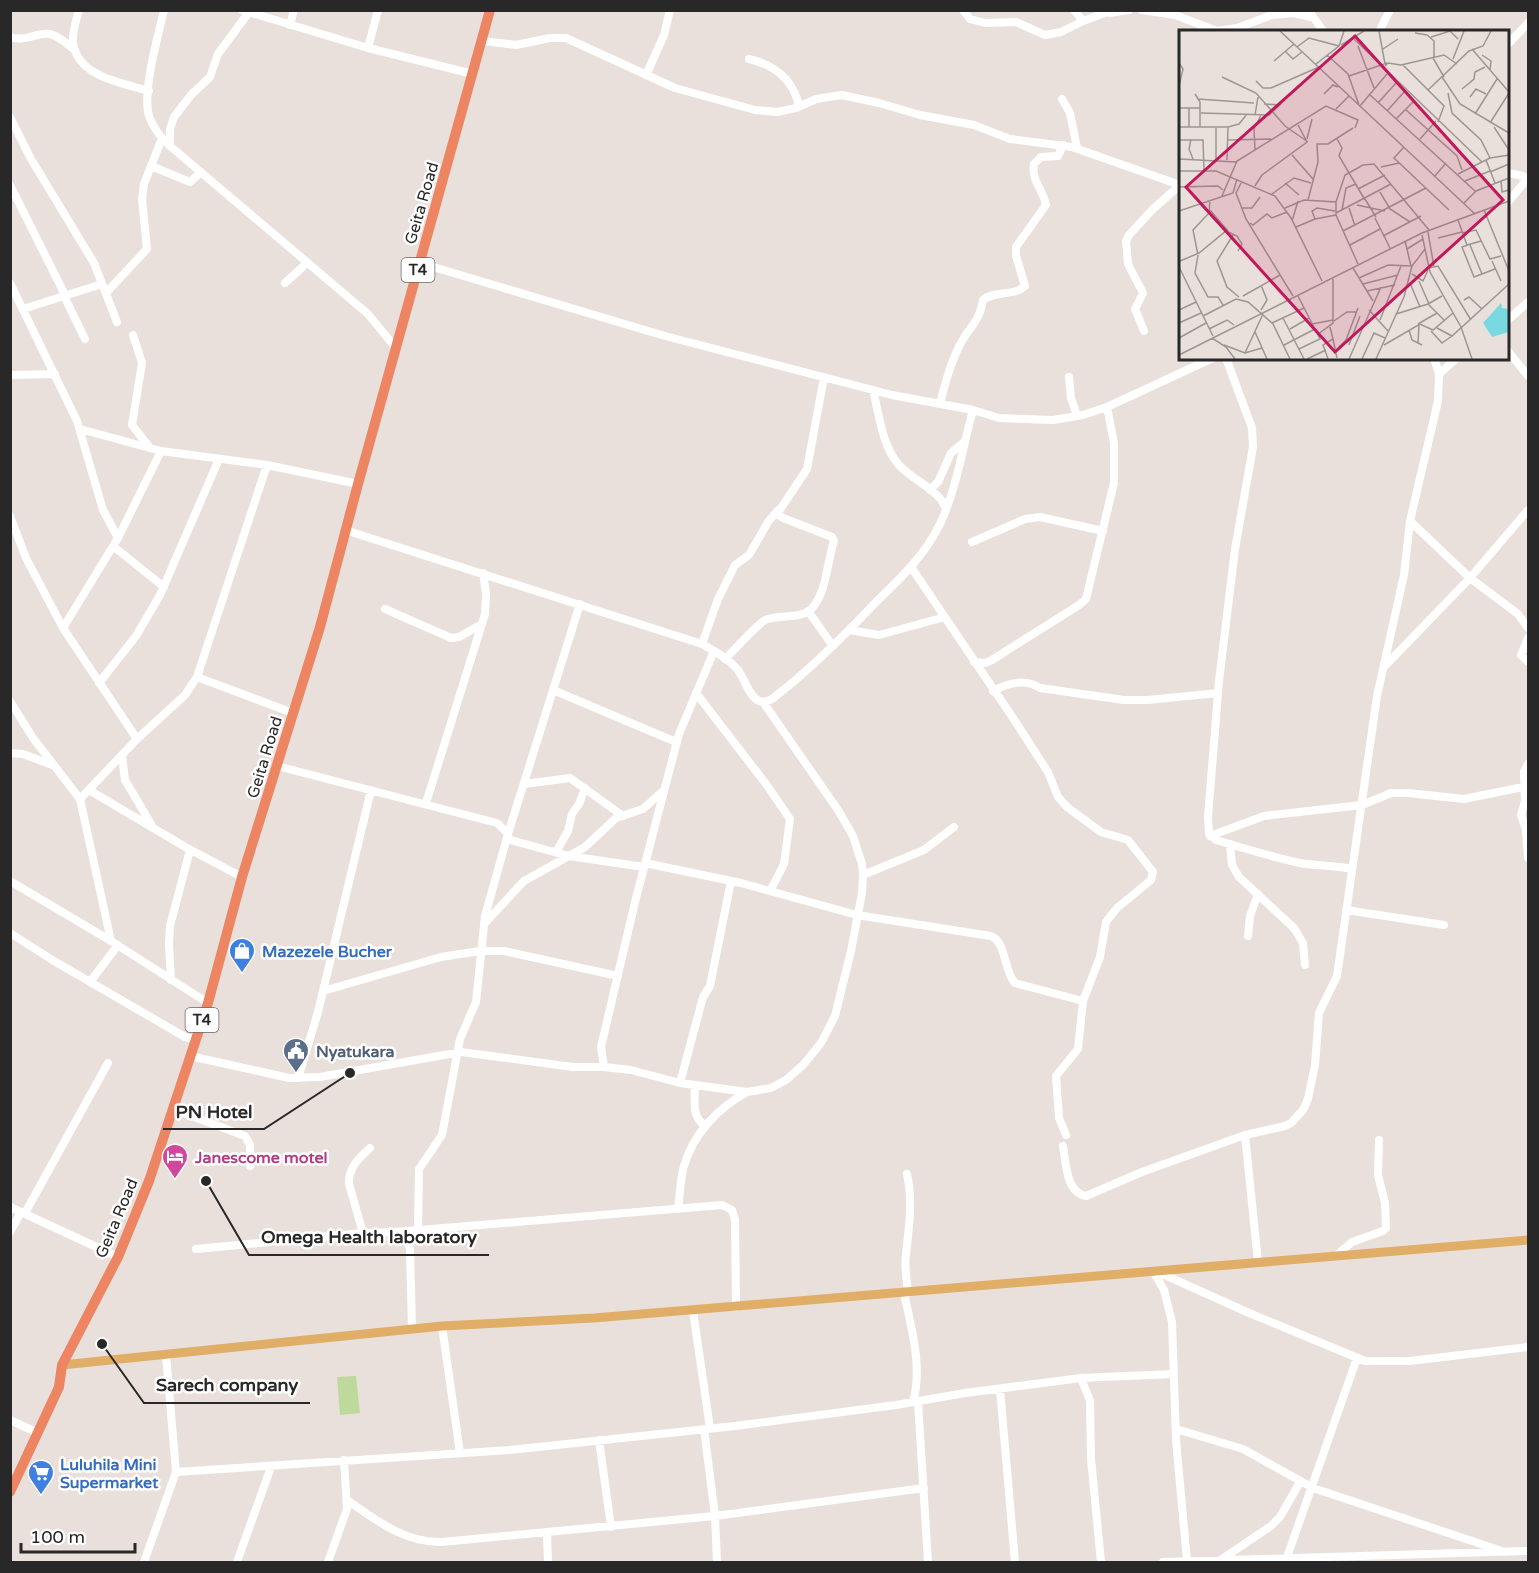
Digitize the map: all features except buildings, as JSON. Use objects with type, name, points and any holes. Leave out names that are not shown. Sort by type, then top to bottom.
[{"type":"highway","name":"Geita Road","points":[[10,1491],[59,1387],[62,1365],[118,1257],[149,1181],[208,1003],[242,877],[320,627],[490,10]]},
{"type":"main road","points":[[62,1365],[442,1326],[693,1311],[1528,1240]]},
{"type":"street","points":[[75,50],[74,31],[79,10]]},
{"type":"street","points":[[164,10],[149,91],[150,118],[162,138],[375,321],[396,347]]},
{"type":"street","points":[[291,25],[294,10]]},
{"type":"street","points":[[368,48],[378,10]]},
{"type":"street","points":[[646,75],[664,35],[670,10]]},
{"type":"street","points":[[963,10],[970,19],[985,23],[1016,22],[1045,35],[1061,32],[1083,21],[1111,12],[1129,10]]},
{"type":"street","points":[[1074,10],[1083,21]]},
{"type":"street","points":[[1142,10],[1175,15],[1214,30]]},
{"type":"street","points":[[1380,30],[1390,10]]},
{"type":"street","points":[[170,146],[170,129],[174,117],[190,95],[210,77],[218,54],[245,11],[368,48],[473,74]]},
{"type":"street","points":[[1224,30],[1238,28],[1272,15],[1293,13],[1309,14],[1322,30]]},
{"type":"street","points":[[1509,43],[1528,23]]},
{"type":"street","points":[[10,37],[26,39],[52,35],[75,50],[87,67],[99,76],[149,91]]},
{"type":"street","points":[[482,41],[516,45],[550,38],[566,38],[675,88],[755,110],[777,112],[816,99],[842,95],[920,115],[974,125],[1010,139],[1077,148],[1179,185]]},
{"type":"street","points":[[749,59],[769,65],[778,71],[792,88],[799,106]]},
{"type":"street","points":[[1062,99],[1072,119],[1077,148]]},
{"type":"street","points":[[10,117],[31,159],[94,263],[117,322]]},
{"type":"street","points":[[106,293],[147,249],[141,199],[144,184],[162,138]]},
{"type":"street","points":[[940,404],[954,357],[961,342],[981,313],[983,300],[988,296],[1011,294],[1025,286],[1016,256],[1016,247],[1046,205],[1035,182],[1034,164],[1041,157],[1058,156],[1063,145]]},
{"type":"street","points":[[151,166],[190,182],[201,172]]},
{"type":"street","points":[[1509,173],[1526,177],[1509,201]]},
{"type":"street","points":[[10,185],[85,339]]},
{"type":"street","points":[[1144,331],[1135,309],[1143,293],[1128,264],[1126,241],[1152,210],[1179,186]]},
{"type":"street","points":[[285,283],[307,262]]},
{"type":"street","points":[[420,263],[665,336],[873,390],[973,410],[999,418],[1053,420],[1077,416],[1107,407],[1209,360]]},
{"type":"street","points":[[10,283],[80,429],[103,510],[118,538]]},
{"type":"street","points":[[10,302],[21,305],[64,296],[102,284]]},
{"type":"street","points":[[1509,319],[1528,302]]},
{"type":"street","points":[[133,336],[142,363],[132,425],[151,449]]},
{"type":"street","points":[[1509,352],[1528,376]]},
{"type":"street","points":[[1210,836],[1208,817],[1218,693],[1235,549],[1253,447],[1252,428],[1227,360]]},
{"type":"street","points":[[1063,1146],[1069,1179],[1073,1188],[1078,1194],[1086,1196],[1142,1172],[1245,1135],[1285,1126],[1303,1110],[1308,1099],[1315,1065],[1319,1013],[1336,980],[1377,696],[1404,575],[1410,521],[1438,401],[1439,374],[1435,360]]},
{"type":"street","points":[[1439,374],[1455,360]]},
{"type":"street","points":[[10,375],[55,374]]},
{"type":"street","points":[[702,644],[718,599],[735,565],[749,555],[768,522],[807,469],[824,377]]},
{"type":"street","points":[[1069,377],[1071,398],[1077,416]]},
{"type":"street","points":[[873,390],[884,433],[898,463],[942,500],[946,510]]},
{"type":"street","points":[[974,662],[984,663],[992,660],[1084,601],[1087,596],[1114,483],[1114,442],[1107,407]]},
{"type":"street","points":[[763,702],[772,699],[787,688],[833,646],[911,567],[939,526],[946,510],[973,410]]},
{"type":"street","points":[[80,429],[161,452],[267,465],[358,484]]},
{"type":"street","points":[[930,490],[938,482],[951,453],[964,442]]},
{"type":"street","points":[[63,628],[118,538],[161,452]]},
{"type":"street","points":[[99,683],[135,636],[164,587],[219,459]]},
{"type":"street","points":[[80,800],[136,739],[184,695],[197,677],[267,465]]},
{"type":"street","points":[[725,659],[766,620],[808,611],[815,604],[827,578],[833,539],[783,519],[777,513],[778,510]]},
{"type":"street","points":[[1385,666],[1470,578],[1528,510]]},
{"type":"street","points":[[10,516],[26,558],[63,628],[136,739]]},
{"type":"street","points":[[972,542],[1025,519],[1040,517],[1103,531]]},
{"type":"street","points":[[1410,521],[1470,578],[1509,606],[1528,628]]},
{"type":"street","points":[[190,1056],[298,1078],[320,1077],[458,1053],[573,1067],[604,1067],[636,1071],[695,1086],[747,1092],[771,1088],[786,1080],[803,1065],[821,1043],[835,1016],[862,893],[863,875],[860,858],[853,836],[838,810],[763,702],[755,698],[738,670],[702,644],[345,530]]},
{"type":"street","points":[[113,546],[164,587]]},
{"type":"street","points":[[911,567],[1048,772],[1062,802],[1101,832],[1128,840],[1152,872],[1151,880],[1118,908],[1106,922],[1100,957],[1083,1001],[1078,1049],[1056,1076],[1059,1118],[1066,1135]]},
{"type":"street","points":[[426,803],[482,624],[486,605],[483,573]]},
{"type":"street","points":[[412,1329],[409,1245],[415,1231],[419,1169],[442,1137],[460,1039],[476,1002],[484,923],[508,837],[580,604]]},
{"type":"street","points":[[385,609],[451,638],[459,637],[482,624]]},
{"type":"street","points":[[808,611],[833,646]]},
{"type":"street","points":[[849,630],[879,635],[945,617]]},
{"type":"street","points":[[1528,638],[1521,656],[1528,662]]},
{"type":"street","points":[[604,1067],[601,1047],[676,742],[714,651]]},
{"type":"street","points":[[197,677],[294,714]]},
{"type":"street","points":[[993,691],[1010,683],[1032,682],[1040,688],[1124,700],[1149,700],[1218,693]]},
{"type":"street","points":[[553,690],[676,742]]},
{"type":"street","points":[[696,693],[790,819],[784,864],[770,891]]},
{"type":"street","points":[[10,701],[33,738],[80,800],[114,943],[90,982]]},
{"type":"street","points":[[10,753],[23,754],[53,765]]},
{"type":"street","points":[[122,754],[125,780],[151,826]]},
{"type":"street","points":[[1528,764],[1524,772],[1526,786],[1521,818],[1526,830],[1528,858]]},
{"type":"street","points":[[277,766],[498,822],[508,837],[569,856],[645,865],[731,881],[857,915],[991,936],[999,942],[1010,978],[1015,983],[1083,1001]]},
{"type":"street","points":[[524,784],[568,777],[622,816]]},
{"type":"street","points":[[1210,836],[1264,816],[1362,805],[1391,793],[1464,799],[1526,786]]},
{"type":"street","points":[[556,852],[568,831],[572,814],[585,788]]},
{"type":"street","points":[[89,789],[190,850],[242,877]]},
{"type":"street","points":[[298,1078],[323,991],[371,790]]},
{"type":"street","points":[[484,923],[524,881],[585,847],[613,820],[644,810],[664,790]]},
{"type":"street","points":[[863,875],[924,850],[954,827]]},
{"type":"street","points":[[1210,836],[1230,844],[1298,862],[1352,869]]},
{"type":"street","points":[[1230,844],[1235,871],[1247,886],[1301,937],[1305,965]]},
{"type":"street","points":[[171,980],[170,926],[190,850]]},
{"type":"street","points":[[10,881],[208,1003]]},
{"type":"street","points":[[680,1083],[703,997],[710,986],[731,881]]},
{"type":"street","points":[[1248,936],[1250,916],[1258,894]]},
{"type":"street","points":[[1346,910],[1444,925]]},
{"type":"street","points":[[10,933],[185,1037],[196,1040]]},
{"type":"street","points":[[323,991],[441,957],[480,951],[504,951],[618,976]]},
{"type":"street","points":[[10,1232],[108,1063]]},
{"type":"street","points":[[695,1086],[694,1113],[699,1122],[705,1126]]},
{"type":"street","points":[[678,1209],[687,1156],[705,1126],[729,1103],[747,1092]]},
{"type":"street","points":[[173,1109],[244,1136],[250,1145],[250,1166]]},
{"type":"street","points":[[1245,1135],[1258,1262]]},
{"type":"street","points":[[1337,1255],[1352,1242],[1385,1230],[1385,1203],[1378,1175],[1379,1140]]},
{"type":"street","points":[[363,1233],[348,1178],[358,1158],[370,1148]]},
{"type":"street","points":[[907,1174],[911,1192],[908,1205],[909,1237],[905,1258],[906,1293],[914,1343],[915,1402],[924,1488],[927,1563]]},
{"type":"street","points":[[196,1249],[363,1233],[415,1231],[722,1205],[732,1210],[735,1220],[736,1307]]},
{"type":"street","points":[[10,1207],[118,1257]]},
{"type":"street","points":[[395,1232],[409,1245]]},
{"type":"street","points":[[1154,1271],[1249,1313],[1357,1358],[1370,1361],[1410,1361],[1528,1347]]},
{"type":"street","points":[[1154,1271],[1164,1290],[1171,1313],[1176,1429],[1187,1561]]},
{"type":"street","points":[[693,1311],[707,1429],[717,1563]]},
{"type":"street","points":[[442,1326],[460,1453]]},
{"type":"street","points":[[144,1563],[176,1472],[166,1354]]},
{"type":"street","points":[[1286,1560],[1357,1358]]},
{"type":"street","points":[[176,1472],[460,1453],[599,1440],[707,1429],[1081,1378],[1173,1374]]},
{"type":"street","points":[[1081,1378],[1090,1401],[1091,1459],[1101,1563]]},
{"type":"street","points":[[1000,1389],[1015,1563]]},
{"type":"street","points":[[10,1420],[36,1432]]},
{"type":"street","points":[[1176,1429],[1243,1449],[1313,1488],[1506,1552]]},
{"type":"street","points":[[599,1440],[610,1527]]},
{"type":"street","points":[[328,1563],[346,1518],[344,1460]]},
{"type":"street","points":[[237,1563],[271,1467]]},
{"type":"street","points":[[1221,1560],[1271,1526],[1280,1516],[1300,1482]]},
{"type":"street","points":[[347,1500],[373,1519],[397,1532],[423,1542],[442,1542],[610,1527],[924,1488]]},
{"type":"street","points":[[547,1533],[548,1563]]},
{"type":"street","points":[[1163,1563],[1528,1551]]},
{"type":"green space","points":[[356,1376],[360,1413],[340,1415],[337,1377]]},
{"type":"place","name":"Mazezele Bucher","points":[[242,974]]},
{"type":"place","name":"PN Hotel","points":[[350,1073]]},
{"type":"place","name":"Nyatukara","points":[[296,1074]]},
{"type":"place","name":"Janescome motel","points":[[175,1180]]},
{"type":"place","name":"Omega Health laboratory","points":[[206,1181]]},
{"type":"place","name":"Sarech company","points":[[102,1344]]},
{"type":"place","name":"Luluhila Mini Supermarket","points":[[41,1496]]}]
